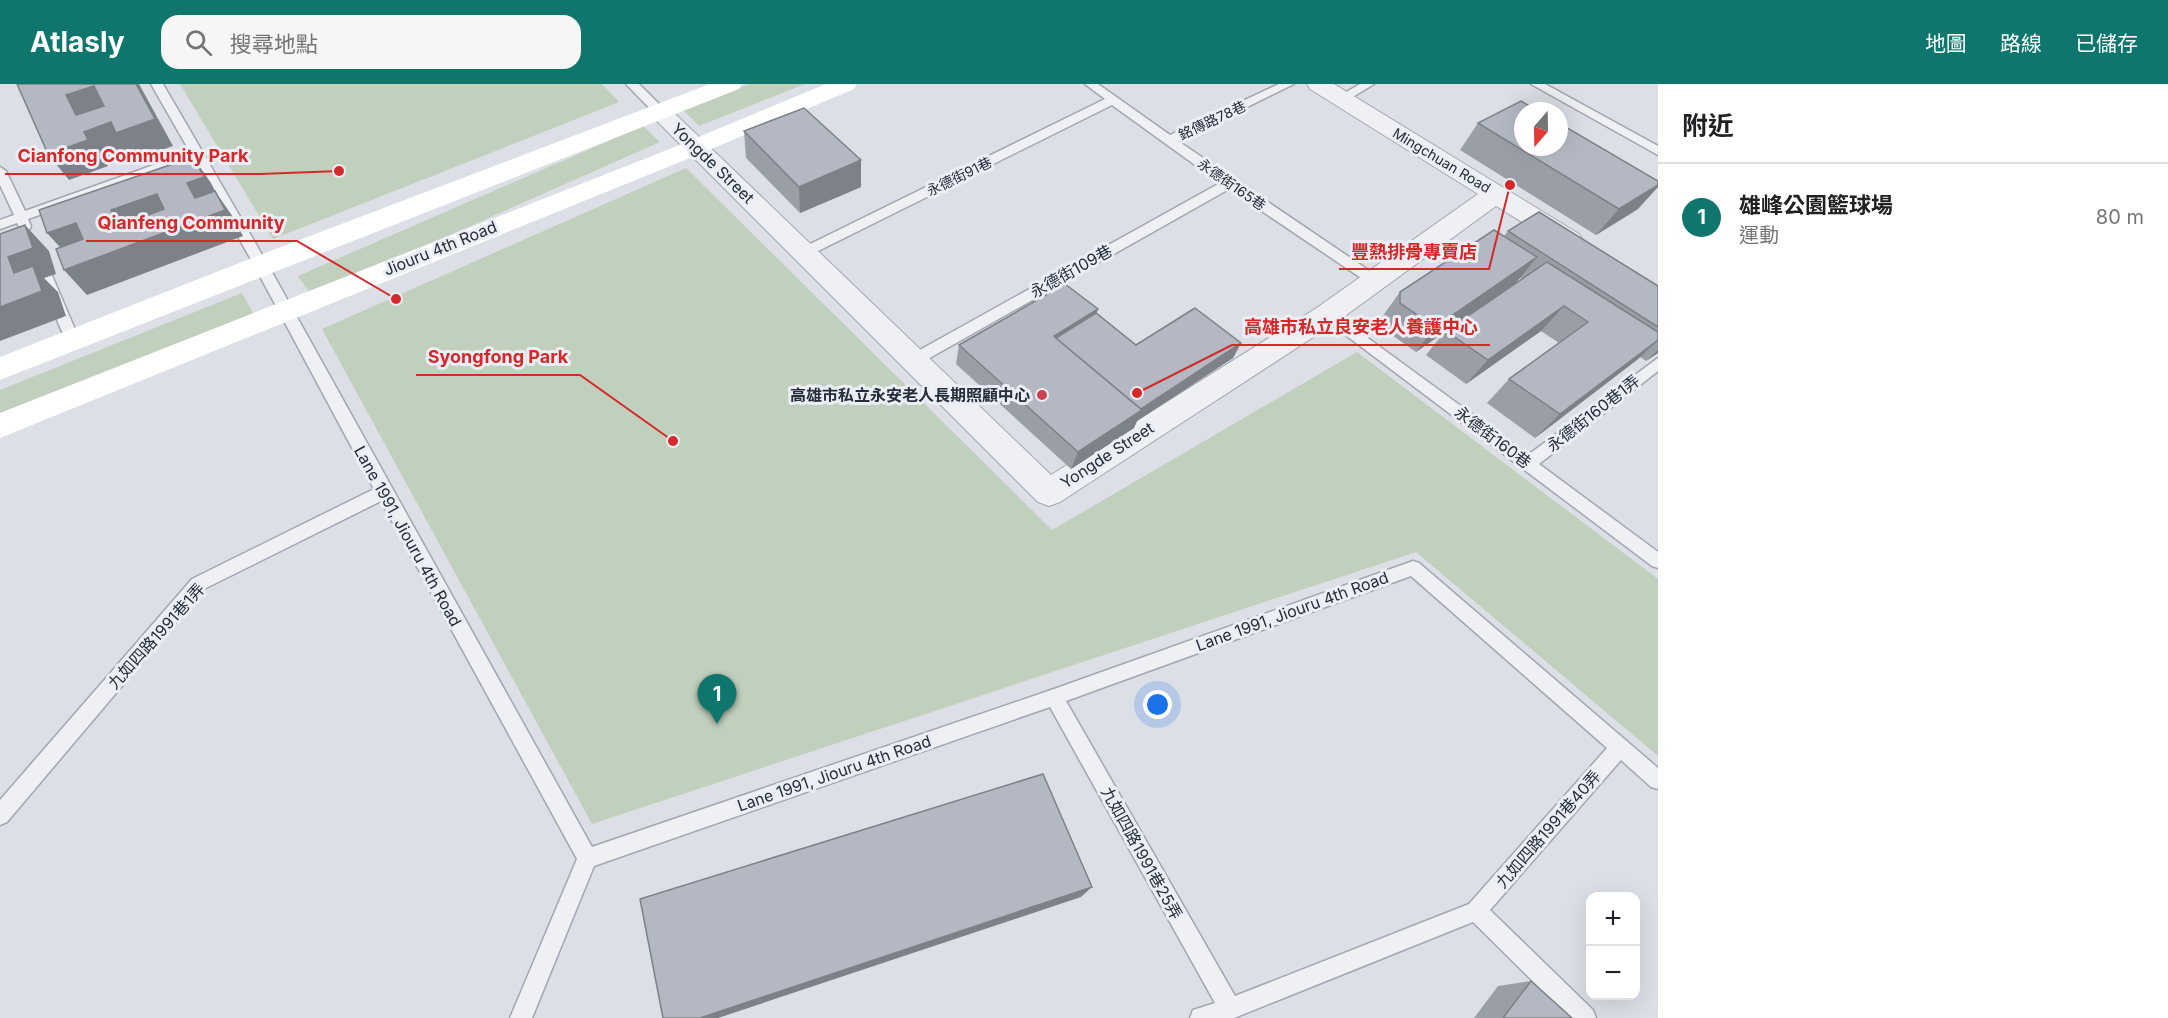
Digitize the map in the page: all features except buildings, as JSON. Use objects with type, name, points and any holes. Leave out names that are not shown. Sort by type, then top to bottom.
[{"type":"street","points":[[0,369],[261,265],[730,84]]},
{"type":"street","name":"Jiouru 4th Road","points":[[0,426],[846,84]]},
{"type":"street","name":"Mingchuan Road","points":[[1317,84],[1587,250]]},
{"type":"street","name":"Yongde Street","points":[[660,112],[1049,493],[1328,314],[1496,194]]},
{"type":"lane","name":"Lane 1991, Jiouru 4th Road","points":[[157,84],[261,265],[587,858],[1054,697],[1413,568],[1658,780]]},
{"type":"lane","points":[[632,84],[660,112]]},
{"type":"lane","name":"永德街165巷","points":[[1091,84],[1229,183],[1375,280]]},
{"type":"lane","name":"銘傳路78巷","points":[[1169,140],[1288,84]]},
{"type":"lane","points":[[1342,99],[1368,84]]},
{"type":"lane","points":[[1537,84],[1658,151]]},
{"type":"lane","name":"永德街91巷","points":[[805,252],[1113,100]]},
{"type":"lane","points":[[0,225],[196,154]]},
{"type":"lane","points":[[0,171],[73,341]]},
{"type":"lane","name":"永德街109巷","points":[[914,360],[1229,183]]},
{"type":"lane","name":"永德街160巷","points":[[1328,314],[1658,561]]},
{"type":"lane","name":"永德街160巷1弄","points":[[1529,463],[1658,363]]},
{"type":"lane","name":"九如四路1991巷1弄","points":[[0,815],[198,584],[384,492]]},
{"type":"lane","name":"九如四路1991巷25弄","points":[[1054,697],[1230,1009]]},
{"type":"lane","name":"九如四路1991巷40弄","points":[[1476,911],[1620,747]]},
{"type":"lane","points":[[521,1018],[587,858]]},
{"type":"lane","points":[[1201,1018],[1230,1009],[1476,911],[1585,1018]]},
{"type":"green space","points":[[180,84],[602,84],[619,102],[273,239]]},
{"type":"green space","points":[[750,84],[805,84],[699,126],[683,110]]},
{"type":"green space","points":[[643,126],[660,142],[312,296],[298,276]]},
{"type":"green space","points":[[686,168],[1052,530],[1357,352],[1658,579],[1658,756],[1416,552],[592,824],[322,329]]},
{"type":"green space","points":[[242,293],[254,315],[0,419],[0,390]]},
{"type":"place","name":"Cianfong Community Park","points":[[339,171]]},
{"type":"place","name":"豐熱排骨專賣店","points":[[1510,185]]},
{"type":"place","name":"Qianfeng Community","points":[[396,299]]},
{"type":"place","name":"高雄市私立良安老人養護中心","points":[[1137,393]]},
{"type":"place","name":"高雄市私立永安老人長期照顧中心","points":[[1042,395]]},
{"type":"place","name":"Syongfong Park","points":[[673,441]]},
{"type":"place","name":"雄峰公園籃球場","points":[[717,724]]}]
